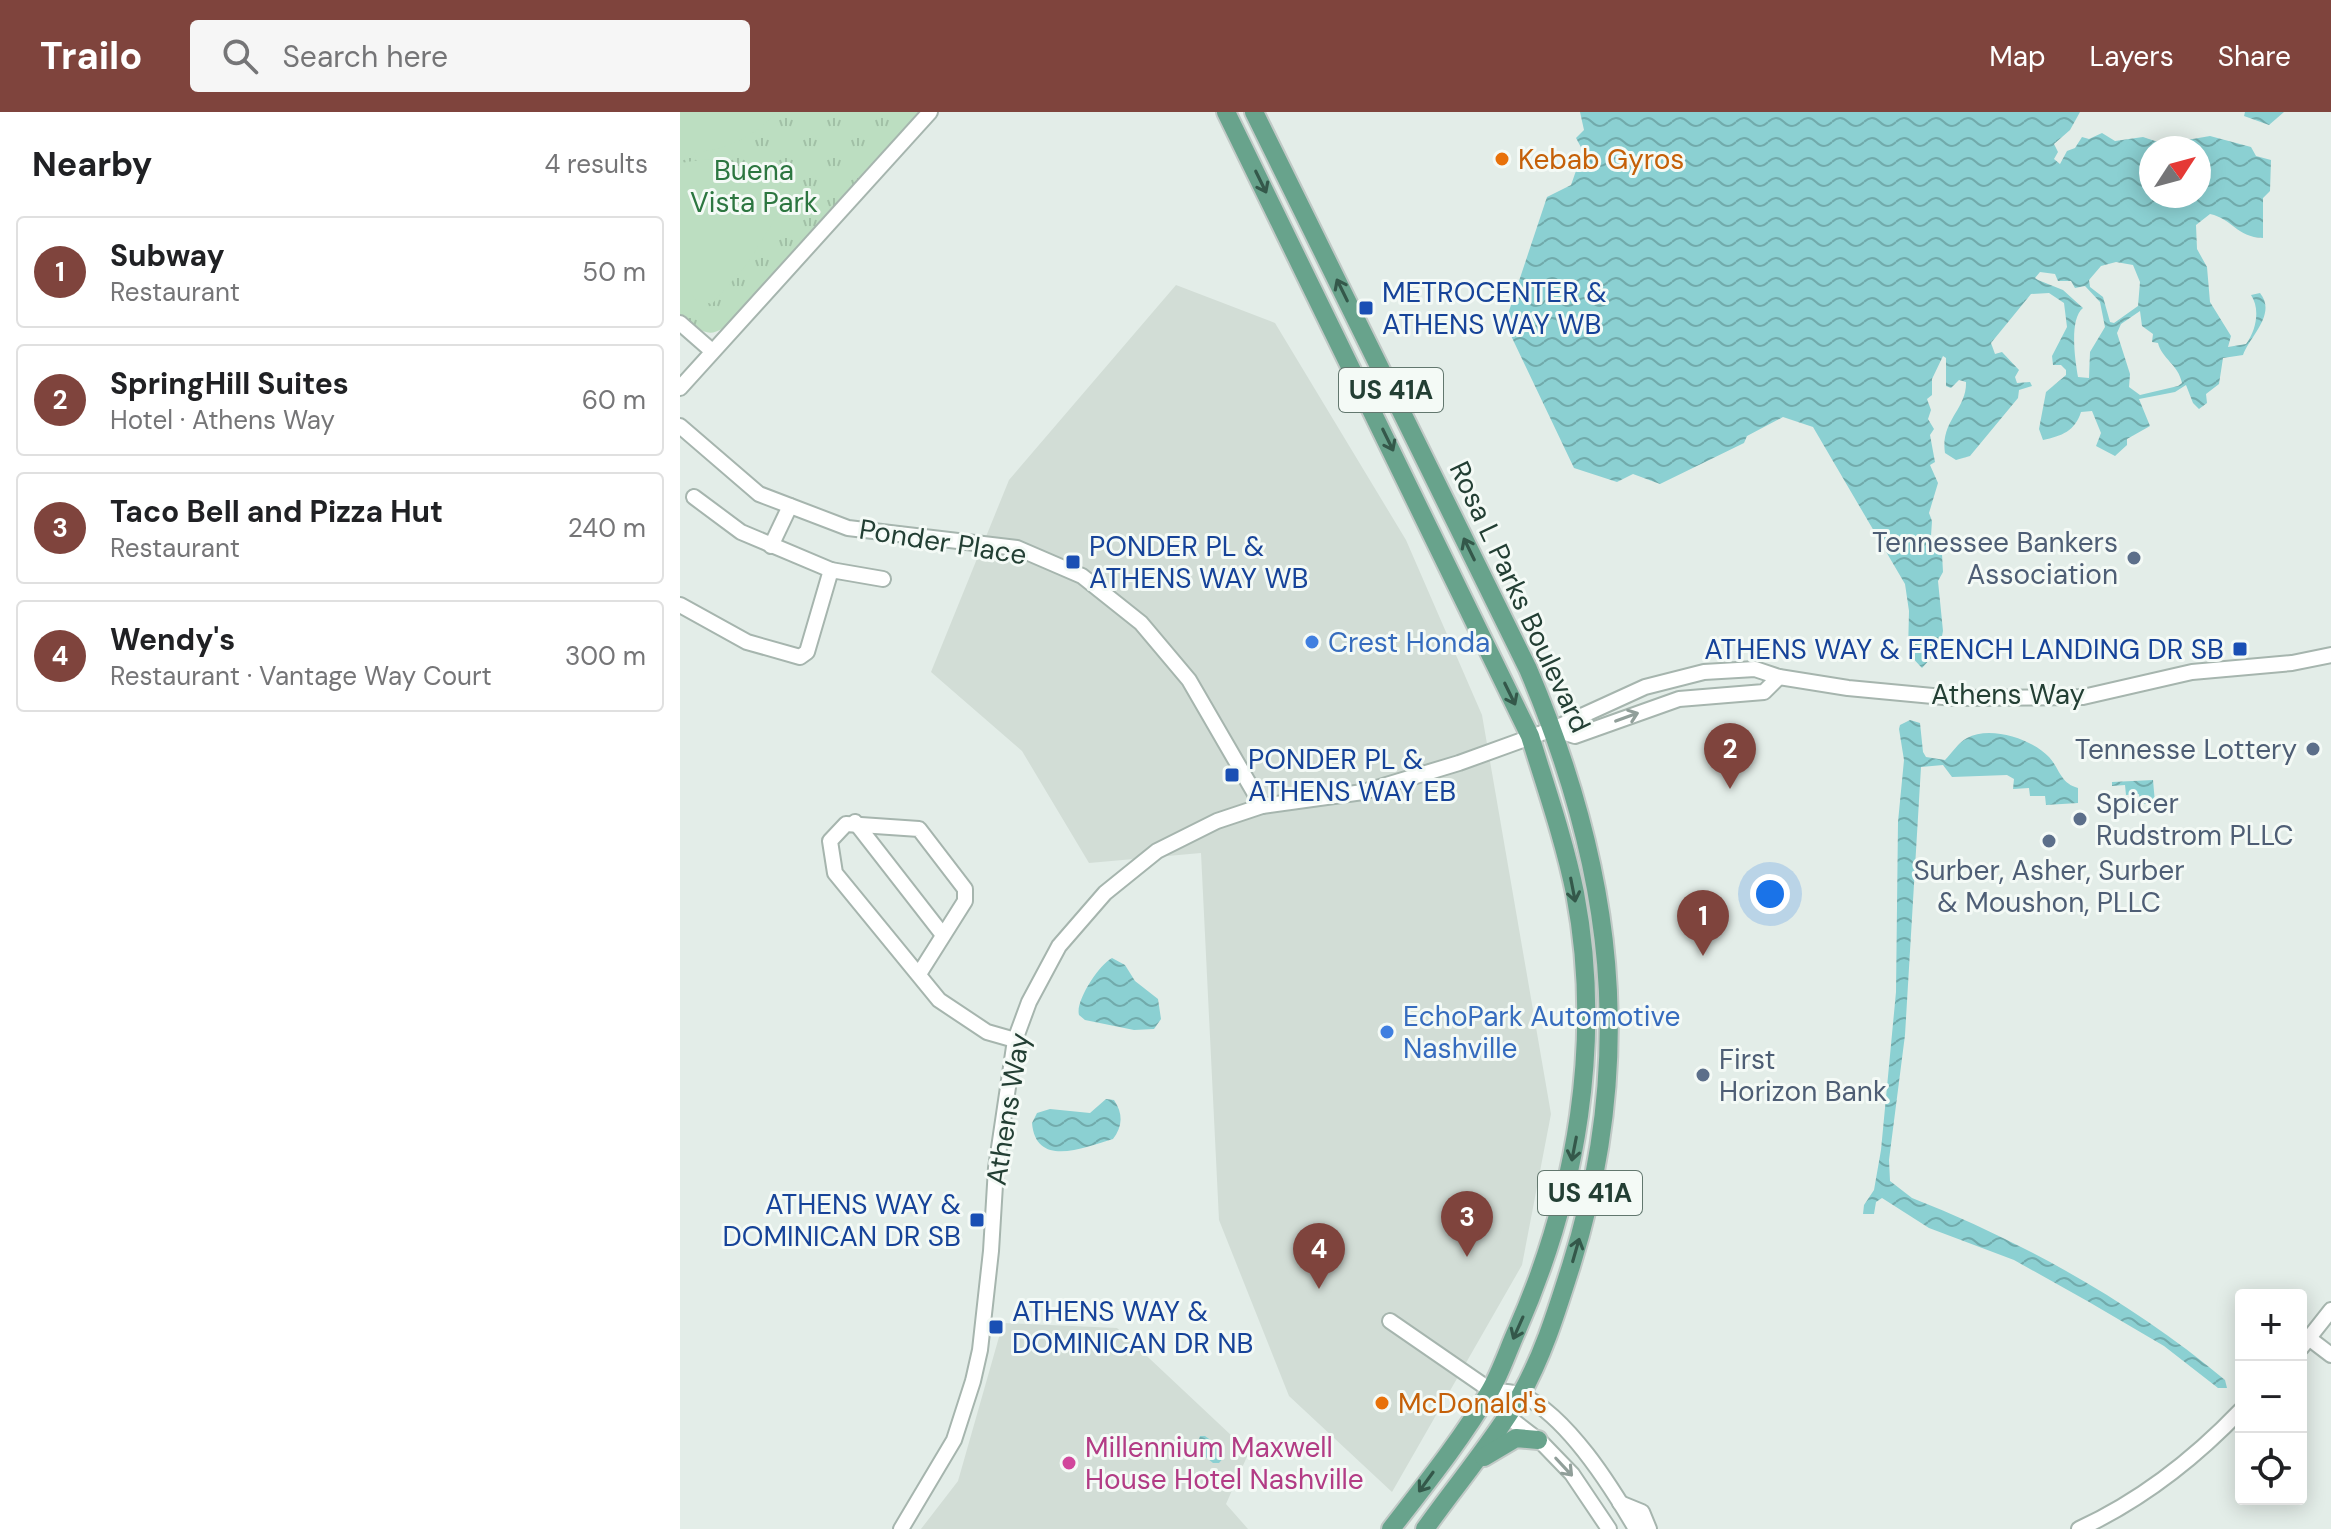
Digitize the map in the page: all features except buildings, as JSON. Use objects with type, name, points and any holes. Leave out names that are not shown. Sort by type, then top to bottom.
[{"type":"main road","name":"Rosa L Parks Boulevard","points":[[1226,112],[1530,736],[1556,814],[1575,893],[1586,990],[1585,1053],[1577,1136],[1555,1229],[1533,1293],[1490,1390],[1391,1529]]},
{"type":"main road","name":"Rosa L Parks Boulevard","points":[[1254,112],[1528,669],[1553,729],[1584,837],[1606,943],[1610,1005],[1599,1149],[1578,1242],[1553,1324],[1521,1394],[1425,1529]]},
{"type":"main road","points":[[1466,1471],[1496,1446],[1512,1439],[1538,1440]]},
{"type":"street","points":[[680,388],[930,112]]},
{"type":"street","points":[[680,323],[712,351]]},
{"type":"street","name":"Ponder Place","points":[[680,426],[759,494],[848,528],[1017,548],[1082,576],[1141,623],[1189,680],[1262,806]]},
{"type":"street","points":[[694,497],[741,532],[771,546],[831,570],[883,579]]},
{"type":"street","points":[[771,546],[790,506]]},
{"type":"street","points":[[680,605],[747,642],[800,657],[807,652],[831,570]]},
{"type":"street","name":"Athens Way","points":[[901,1529],[954,1440],[973,1381],[982,1336],[996,1168],[1015,1040],[1029,1002],[1059,946],[1105,893],[1157,851],[1217,821],[1262,806],[1363,792],[1459,763],[1553,729],[1645,687],[1681,676],[1755,669],[1779,677],[1954,698],[2083,697],[2192,672],[2292,663],[2331,655]]},
{"type":"street","name":"Athens Way","points":[[1553,729],[1575,736],[1688,697],[1764,692],[1779,677]]},
{"type":"street","points":[[919,974],[965,901],[965,889],[919,829],[855,822],[846,824],[830,841],[831,864],[939,1000],[987,1032],[1015,1040]]},
{"type":"street","points":[[855,822],[943,935]]},
{"type":"street","points":[[2307,1341],[2331,1310]]},
{"type":"street","points":[[1390,1321],[1490,1390],[1507,1416],[1538,1440],[1572,1474],[1609,1529]]},
{"type":"street","points":[[2307,1345],[2331,1355]]},
{"type":"street","points":[[1490,1390],[1521,1394],[1583,1449],[1636,1529]]},
{"type":"street","points":[[2079,1529],[2135,1498],[2197,1453],[2235,1416]]},
{"type":"street","points":[[1620,1503],[1642,1512],[1649,1529]]},
{"type":"shaded area","points":[[1176,285],[1275,323],[1406,540],[1482,715],[1551,1114],[1522,1265],[1392,1492],[1289,1396],[1219,1220],[1201,853],[1089,863],[1022,751],[931,672],[1009,480]]},
{"type":"shaded area","points":[[1003,1323],[1117,1328],[1249,1452],[1226,1504],[1248,1529],[921,1529],[958,1481]]},
{"type":"green space","name":"Buena Vista Park","points":[[680,112],[923,112],[739,315],[722,329],[710,333],[697,328],[680,315]]},
{"type":"green space","points":[[680,112],[777,112],[757,130],[733,143],[707,151],[680,152]]},
{"type":"green space","points":[[707,159],[756,172],[788,198],[748,263],[712,304],[696,300],[680,283],[680,163]]},
{"type":"water","points":[[1580,112],[2080,112],[2070,130],[2054,144],[2058,152],[2054,159],[2060,164],[2067,151],[2075,148],[2082,137],[2089,139],[2102,133],[2115,141],[2139,138],[2139,208],[2211,208],[2211,136],[2251,147],[2256,156],[2271,160],[2270,191],[2263,198],[2263,238],[2247,235],[2210,214],[2196,225],[2197,249],[2207,267],[2210,302],[2231,336],[2228,347],[2246,344],[2253,332],[2256,312],[2251,295],[2260,293],[2266,309],[2264,317],[2243,355],[2223,358],[2219,384],[2206,394],[2207,403],[2199,409],[2193,403],[2186,385],[2175,392],[2139,399],[2150,426],[2127,439],[2127,445],[2115,456],[2096,446],[2101,433],[2092,411],[2081,412],[2067,432],[2043,440],[2039,429],[2046,392],[2066,375],[2061,365],[2053,365],[2052,356],[2067,327],[2064,303],[2049,293],[2031,294],[1991,343],[1995,354],[2002,352],[2019,370],[2015,377],[2017,383],[2030,382],[2032,386],[2019,390],[2018,398],[1970,456],[1956,460],[1945,453],[1946,432],[1962,400],[1966,382],[1959,380],[1951,388],[1946,386],[1946,358],[1943,356],[1932,379],[1932,395],[1927,399],[1931,410],[1928,419],[1934,429],[1930,435],[1935,462],[1930,465],[1938,483],[1929,513],[1931,536],[1942,554],[1943,572],[1938,581],[1943,631],[1939,651],[1931,652],[1931,658],[1922,668],[1908,653],[1909,611],[1905,584],[1813,427],[1783,417],[1747,436],[1744,443],[1660,484],[1633,474],[1617,482],[1574,468],[1505,323],[1547,197],[1571,185],[1583,151],[1576,138],[1584,130]],"holes":[[[2116,262],[2133,265],[2140,282],[2138,306],[2114,323],[2110,322],[2103,297],[2090,287],[2089,280],[2101,266]],[[2040,272],[2055,274],[2058,281],[2071,281],[2075,288],[2085,286],[2100,302],[2105,327],[2090,352],[2089,378],[2078,377],[2075,351],[2074,330],[2083,308],[2063,290],[2035,278]],[[2140,311],[2142,326],[2153,334],[2152,342],[2158,343],[2177,371],[2182,383],[2178,386],[2140,395],[2129,387],[2130,374],[2117,333],[2121,324]]]},
{"type":"water","points":[[2245,112],[2284,112],[2269,125],[2244,116]]},
{"type":"water","points":[[1910,720],[1920,723],[1926,757],[1945,760],[1958,745],[1976,734],[1999,734],[2022,740],[2042,750],[2067,783],[2078,788],[2078,803],[2046,805],[2045,796],[2030,796],[2029,788],[2013,789],[2014,779],[2007,775],[1952,777],[1943,765],[1921,767],[1905,1035],[1889,1160],[1890,1181],[1912,1198],[1995,1234],[2115,1300],[2190,1352],[2225,1380],[2227,1388],[2218,1388],[2164,1346],[2014,1260],[1929,1228],[1882,1198],[1876,1202],[1874,1214],[1863,1214],[1864,1205],[1874,1190],[1881,1150],[1896,992],[1898,822],[1904,760],[1899,729],[1900,725]]},
{"type":"water","points":[[2153,780],[2155,803],[2140,804],[2139,794],[2126,795],[2125,785],[2112,786],[2112,782]]},
{"type":"water","points":[[1112,958],[1125,965],[1135,981],[1158,999],[1161,1019],[1154,1029],[1134,1030],[1085,1020],[1079,1015],[1089,984]]},
{"type":"water","points":[[1106,1099],[1114,1100],[1120,1115],[1119,1129],[1113,1139],[1064,1151],[1042,1146],[1035,1137],[1032,1123],[1037,1113],[1050,1109],[1090,1113]]},
{"type":"water","points":[[1200,1436],[1205,1436],[1223,1449],[1225,1456],[1219,1463],[1213,1463],[1196,1449]]},
{"type":"place","name":"Kebab Gyros","points":[[1502,159]]},
{"type":"place","name":"METROCENTER & ATHENS WAY WB","points":[[1366,308]]},
{"type":"place","name":"Tennessee Bankers Association","points":[[2134,558]]},
{"type":"place","name":"PONDER PL & ATHENS WAY WB","points":[[1073,562]]},
{"type":"place","name":"Crest Honda","points":[[1312,642]]},
{"type":"place","name":"ATHENS WAY & FRENCH LANDING DR SB","points":[[2240,649]]},
{"type":"place","name":"Tennesse Lottery","points":[[2313,749]]},
{"type":"place","name":"PONDER PL & ATHENS WAY EB","points":[[1232,775]]},
{"type":"place","name":"SpringHill Suites","points":[[1730,789]]},
{"type":"place","name":"Spicer Rudstrom PLLC","points":[[2080,819]]},
{"type":"place","name":"Surber, Asher, Surber & Moushon, PLLC","points":[[2049,841]]},
{"type":"place","name":"Subway","points":[[1703,956]]},
{"type":"place","name":"EchoPark Automotive Nashville","points":[[1387,1032]]},
{"type":"place","name":"First Horizon Bank","points":[[1703,1075]]},
{"type":"place","name":"ATHENS WAY & DOMINICAN DR SB","points":[[977,1220]]},
{"type":"place","name":"Taco Bell and Pizza Hut","points":[[1467,1257]]},
{"type":"place","name":"Wendy's","points":[[1319,1289]]},
{"type":"place","name":"ATHENS WAY & DOMINICAN DR NB","points":[[996,1327]]},
{"type":"place","name":"McDonald's","points":[[1382,1403]]},
{"type":"place","name":"Millennium Maxwell House Hotel Nashville","points":[[1069,1463]]}]
